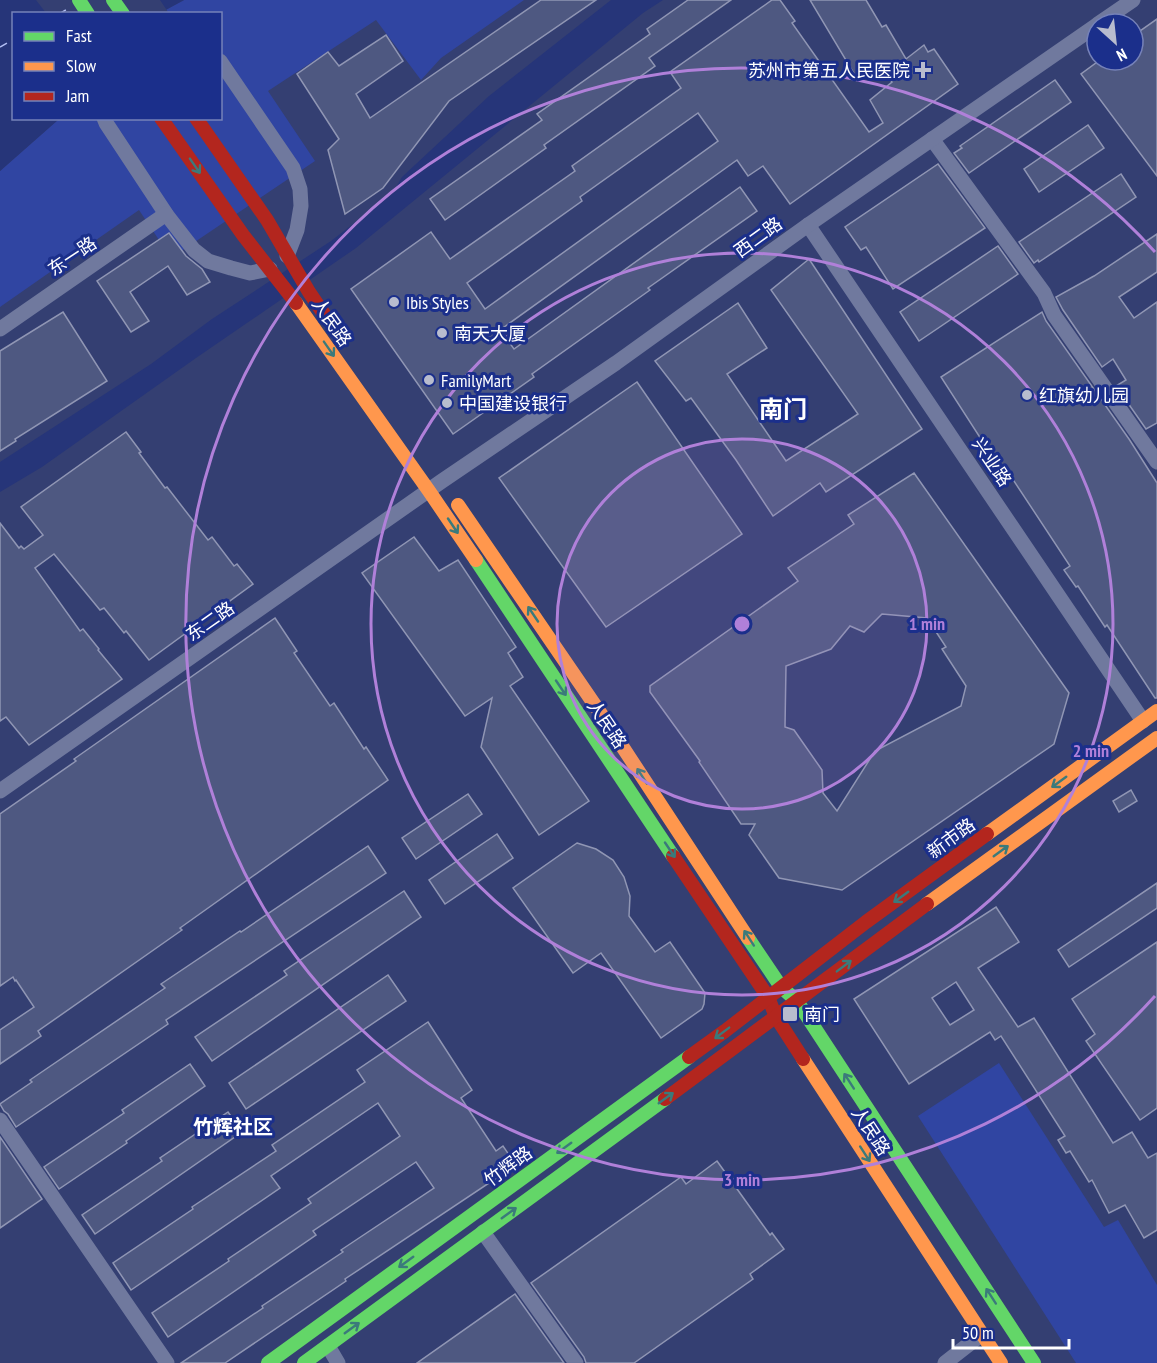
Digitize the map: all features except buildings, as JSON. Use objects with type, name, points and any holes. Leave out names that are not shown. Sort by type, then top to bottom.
[{"type":"main road","name":"人民路","points":[[162,120],[429,491],[768,997],[776,1017],[1001,1363]]},
{"type":"main road","name":"人民路","points":[[197,120],[267,220],[309,292],[336,330]]},
{"type":"main road","name":"人民路","points":[[439,476],[601,714],[781,987],[797,1001],[1034,1363]]},
{"type":"main road","name":"新市路","points":[[768,997],[866,922],[1157,711]]},
{"type":"main road","points":[[304,1363],[878,940],[1157,738]]},
{"type":"main road","name":"竹辉路","points":[[268,1363],[725,1031],[768,997]]},
{"type":"street","name":"西二路","points":[[1116,12],[1133,0]]},
{"type":"street","name":"西二路","points":[[439,476],[616,363],[808,225],[1085,33]]},
{"type":"street","points":[[222,64],[293,168],[297,178],[301,206],[297,230],[287,256]]},
{"type":"street","points":[[105,120],[166,214],[194,250],[208,261],[250,273],[270,269]]},
{"type":"street","points":[[932,139],[1044,292],[1054,315],[1157,462]]},
{"type":"street","name":"东一路","points":[[0,329],[166,214]]},
{"type":"street","name":"兴业路","points":[[808,225],[1143,721]]},
{"type":"street","name":"东二路","points":[[0,791],[429,491],[439,476]]},
{"type":"street","points":[[0,1120],[167,1363]]},
{"type":"street","points":[[483,1232],[576,1363]]},
{"type":"street","points":[[945,1363],[982,1334]]},
{"type":"street","points":[[328,1346],[338,1363]]},
{"type":"shaded area","points":[[0,0],[184,0],[162,12],[12,12],[12,120],[58,120],[0,171]]},
{"type":"shaded area","points":[[184,0],[524,0],[441,58],[421,80],[376,20],[268,91],[315,161],[171,258],[139,210],[0,307],[0,171],[58,120],[222,120],[222,12],[162,12]]},
{"type":"shaded area","points":[[611,0],[663,0],[643,13],[356,248],[42,467],[0,492],[0,462],[151,364],[212,319],[331,241],[392,194],[402,177],[489,96]]},
{"type":"shaded area","points":[[999,1063],[1104,1227],[1118,1220],[1157,1285],[1157,1363],[1076,1363],[918,1116]]},
{"type":"pier","points":[[36,0],[160,0],[168,12],[45,12]]},
{"type":"ferry route","points":[[62,12],[69,8]]},
{"type":"ferry route","points":[[0,47],[12,40]]},
{"type":"traffic: fast","points":[[79,0],[87,12]]},
{"type":"traffic: fast","points":[[113,0],[122,12]]},
{"type":"traffic: fast","points":[[476,560],[673,856]]},
{"type":"traffic: fast","points":[[748,938],[781,987],[797,1001],[1034,1363]]},
{"type":"traffic: fast","points":[[268,1363],[689,1057]]},
{"type":"traffic: fast","points":[[304,1363],[665,1099]]},
{"type":"traffic: slow","points":[[296,303],[476,560]]},
{"type":"traffic: slow","points":[[458,505],[601,714],[748,938]]},
{"type":"traffic: slow","points":[[987,834],[1157,711]]},
{"type":"traffic: slow","points":[[927,904],[1157,738]]},
{"type":"traffic: slow","points":[[803,1059],[1001,1363]]},
{"type":"traffic: jam","points":[[162,120],[243,235],[296,303]]},
{"type":"traffic: jam","points":[[197,120],[267,220],[326,317]]},
{"type":"traffic: jam","points":[[689,1057],[866,922],[987,834]]},
{"type":"traffic: jam","points":[[673,856],[768,997],[776,1017],[803,1059]]},
{"type":"traffic: jam","points":[[665,1099],[927,904]]},
{"type":"place","name":"苏州市第五人民医院","points":[[923,70]]},
{"type":"place","name":"Ibis Styles","points":[[394,302]]},
{"type":"place","name":"南天大厦","points":[[442,333]]},
{"type":"place","name":"FamilyMart","points":[[429,380]]},
{"type":"place","name":"红旗幼儿园","points":[[1027,395]]},
{"type":"place","name":"中国建设银行","points":[[447,403]]},
{"type":"place","name":"南门","points":[[790,1014]]},
{"type":"district","name":"南门","points":[[783,409]]},
{"type":"district","name":"竹辉社区","points":[[233,1127]]}]
